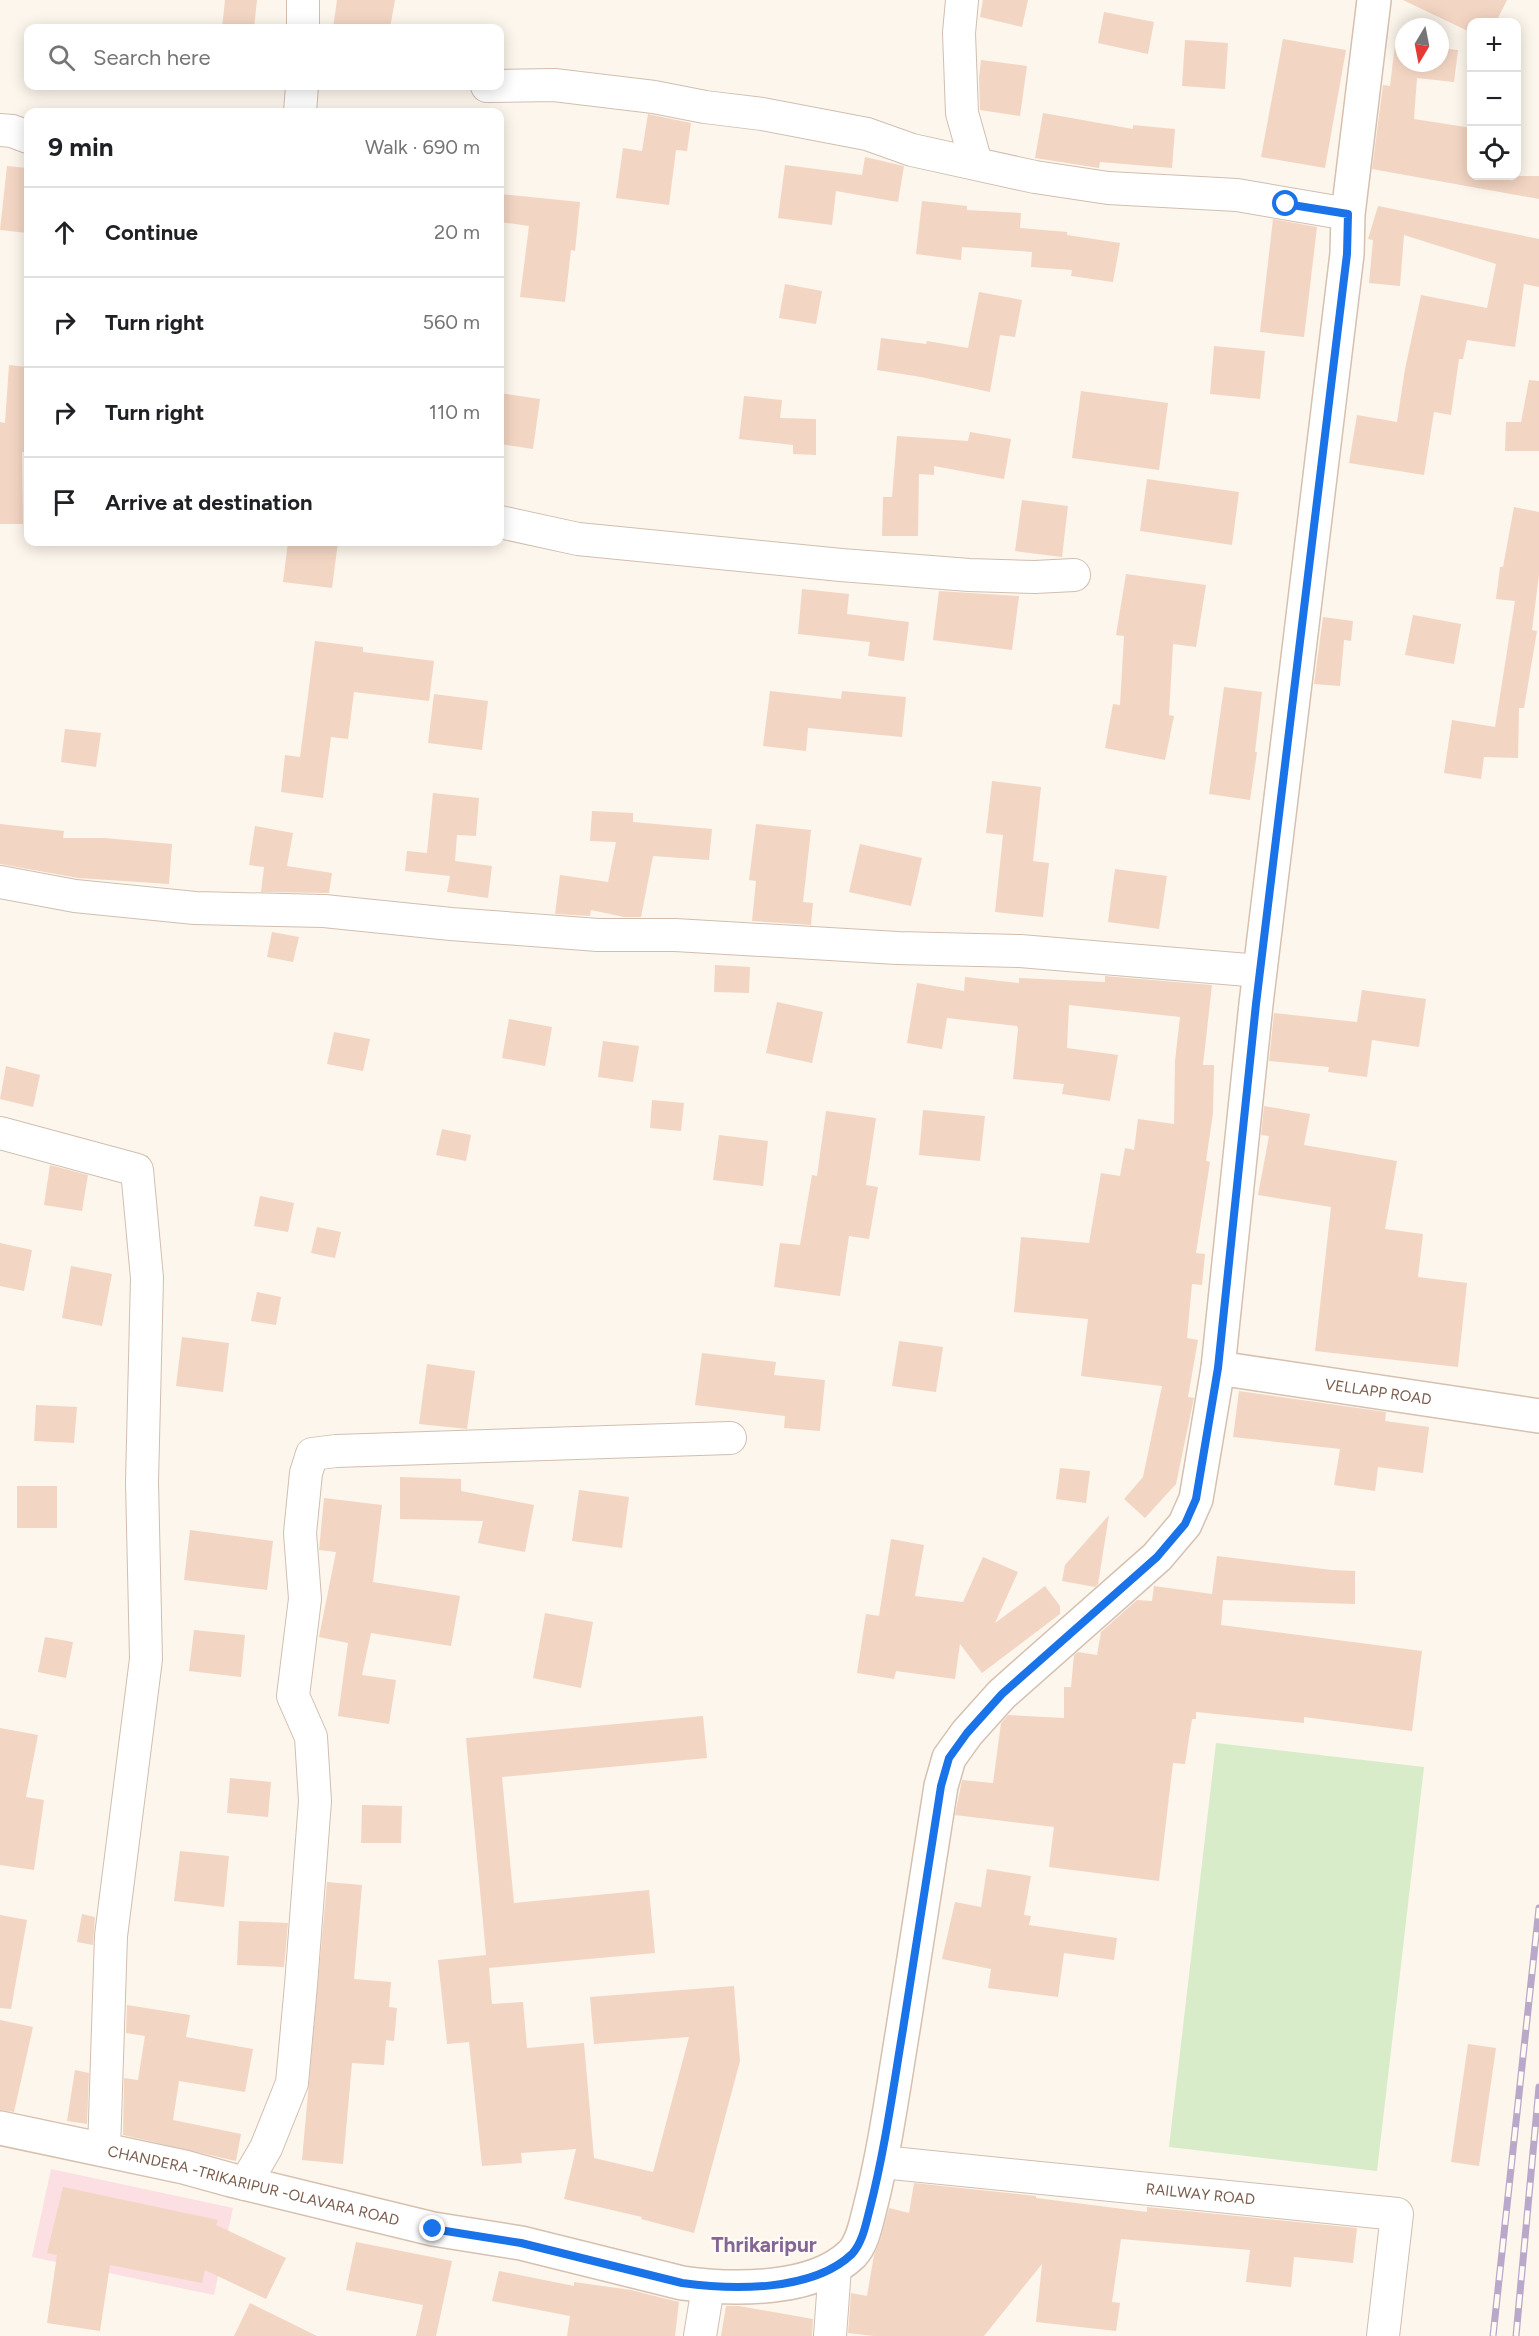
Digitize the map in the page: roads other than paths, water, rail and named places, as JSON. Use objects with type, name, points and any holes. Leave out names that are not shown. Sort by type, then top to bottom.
[{"type":"main road","name":"CHANDERA -TRIKARIPUR -OLAVARA ROAD","points":[[0,2128],[184,2167],[244,2184],[433,2229],[521,2243],[682,2283],[708,2287],[766,2286],[801,2280],[835,2267],[853,2252],[862,2236],[882,2162],[941,1786],[949,1758],[967,1733],[1002,1694],[1157,1557],[1185,1524],[1196,1499],[1218,1368],[1260,971],[1347,254],[1348,214],[1374,0]]},
{"type":"main road","name":"VELLAPP ROAD","points":[[1218,1368],[1539,1416]]},
{"type":"street","points":[[303,0],[303,24]]},
{"type":"street","points":[[962,0],[959,33],[962,113],[976,163]]},
{"type":"street","points":[[504,86],[554,85],[654,97],[867,134],[912,150],[1035,177],[1108,188],[1237,195],[1348,214]]},
{"type":"street","points":[[300,108],[302,90]]},
{"type":"street","points":[[0,130],[24,136]]},
{"type":"street","points":[[504,523],[578,538],[841,565],[1035,578],[1074,575]]},
{"type":"street","points":[[0,882],[75,896],[195,908],[324,911],[451,924],[598,935],[675,935],[897,948],[1020,951],[1260,971]]},
{"type":"street","points":[[0,1133],[137,1170],[147,1278],[142,1482],[147,1659],[111,1936],[104,2150]]},
{"type":"street","points":[[244,2184],[266,2148],[292,2084],[315,1801],[311,1737],[293,1696],[305,1599],[300,1533],[306,1473],[312,1454],[336,1450],[730,1438]]},
{"type":"street","name":"RAILWAY ROAD","points":[[882,2162],[1397,2214],[1383,2336]]},
{"type":"street","points":[[830,2336],[835,2267]]},
{"type":"street","points":[[700,2336],[708,2287]]},
{"type":"railway","points":[[1493,2336],[1539,1908]]},
{"type":"railway","points":[[1516,2336],[1539,2087]]},
{"type":"district","name":"Thrikaripur","points":[[764,2245]]}]
